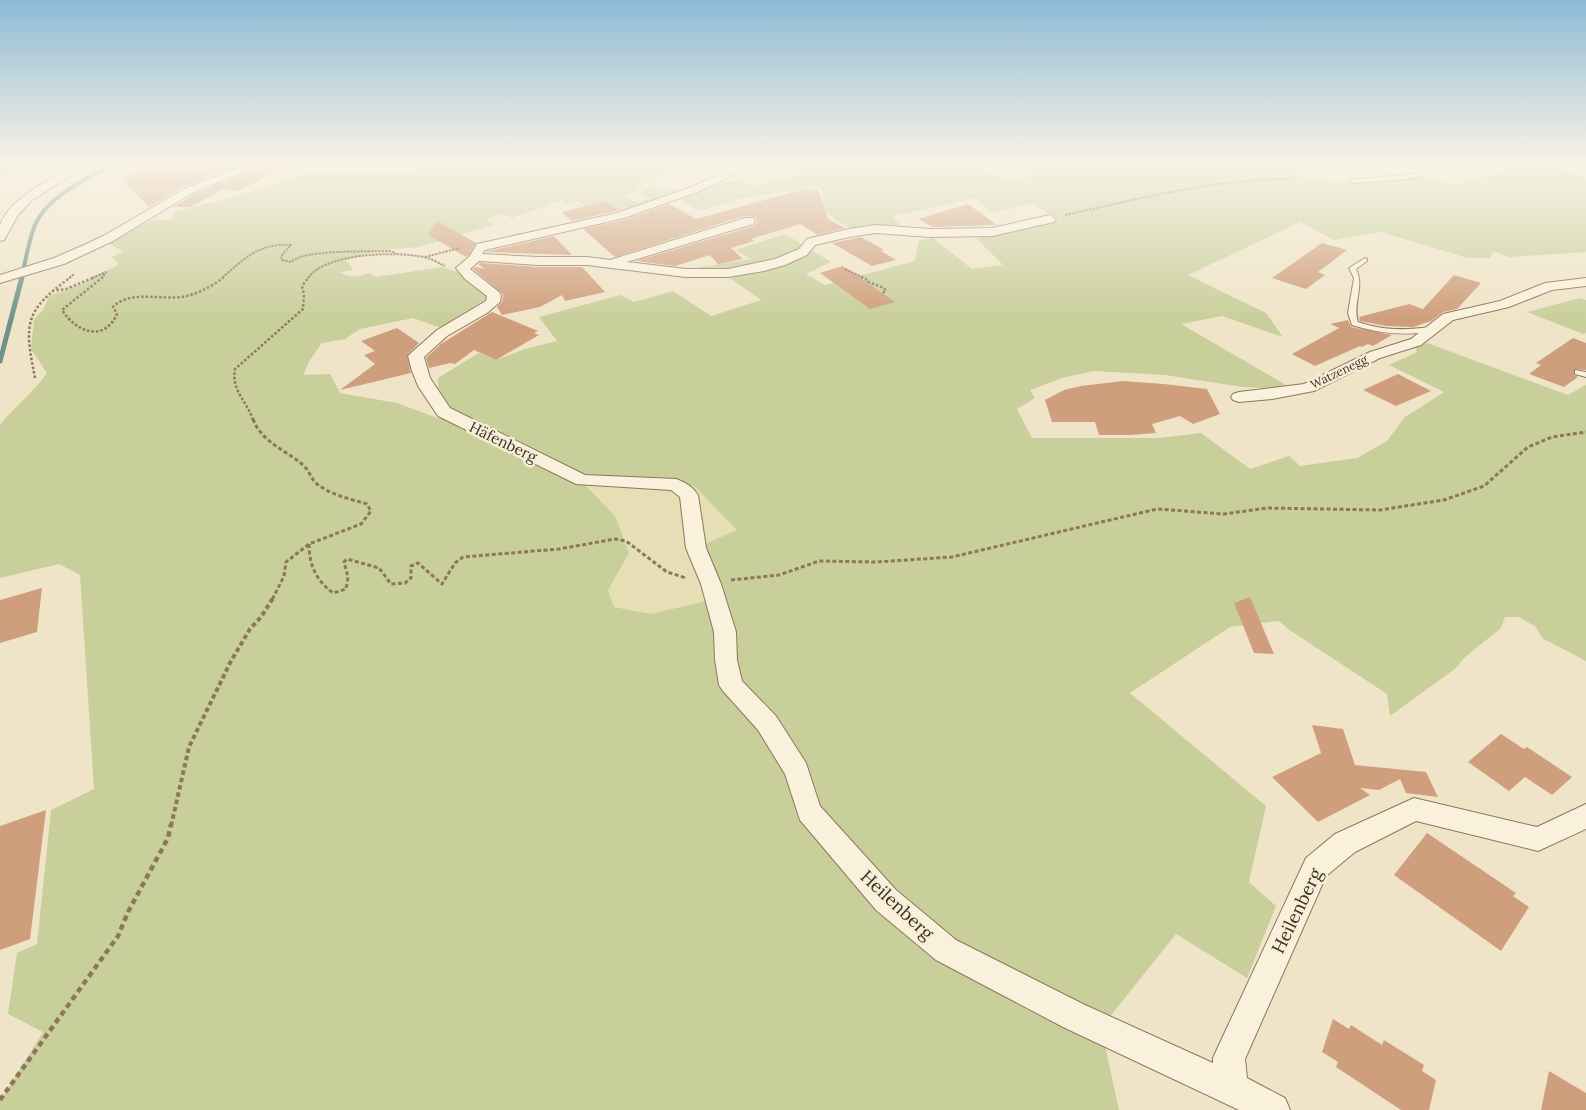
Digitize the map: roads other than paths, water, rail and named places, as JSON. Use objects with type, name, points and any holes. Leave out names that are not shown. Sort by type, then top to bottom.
[{"type":"street","points":[[0,237],[11,216]]},
{"type":"street","points":[[3,278],[74,254],[109,238],[146,216]]},
{"type":"street","points":[[478,252],[621,216]]},
{"type":"street","points":[[478,252],[538,261],[580,260],[686,272],[728,273],[780,262],[803,252],[811,242],[849,233],[876,229],[930,233],[992,232],[1050,219]]},
{"type":"street","points":[[607,263],[701,237],[749,221]]},
{"type":"street","name":"Häfenberg","points":[[478,252],[463,268],[468,276],[489,289],[494,295],[494,302],[445,331],[427,344],[416,356],[417,368],[431,395],[444,412],[582,480],[676,485],[689,495],[696,548],[711,584]]},
{"type":"street","name":"Watzenegg","points":[[1239,397],[1308,388],[1375,355],[1416,342],[1448,317],[1504,304],[1550,286],[1586,282]]},
{"type":"street","name":"Heilenberg","points":[[711,584],[725,632],[726,660],[731,685],[767,723],[797,771],[810,812],[886,900],[946,950],[1074,1016],[1231,1088],[1273,1110]]},
{"type":"street","name":"Heilenberg","points":[[1231,1088],[1229,1058],[1316,867],[1345,843],[1414,809],[1538,838],[1586,816]]},
{"type":"lane","name":"Watzenegg","points":[[1365,260],[1352,268],[1357,278],[1352,313],[1355,323],[1384,333],[1398,334],[1432,329]]},
{"type":"waterway","points":[[21,278],[33,231],[40,216]]},
{"type":"waterway","points":[[0,361],[22,277]]}]
